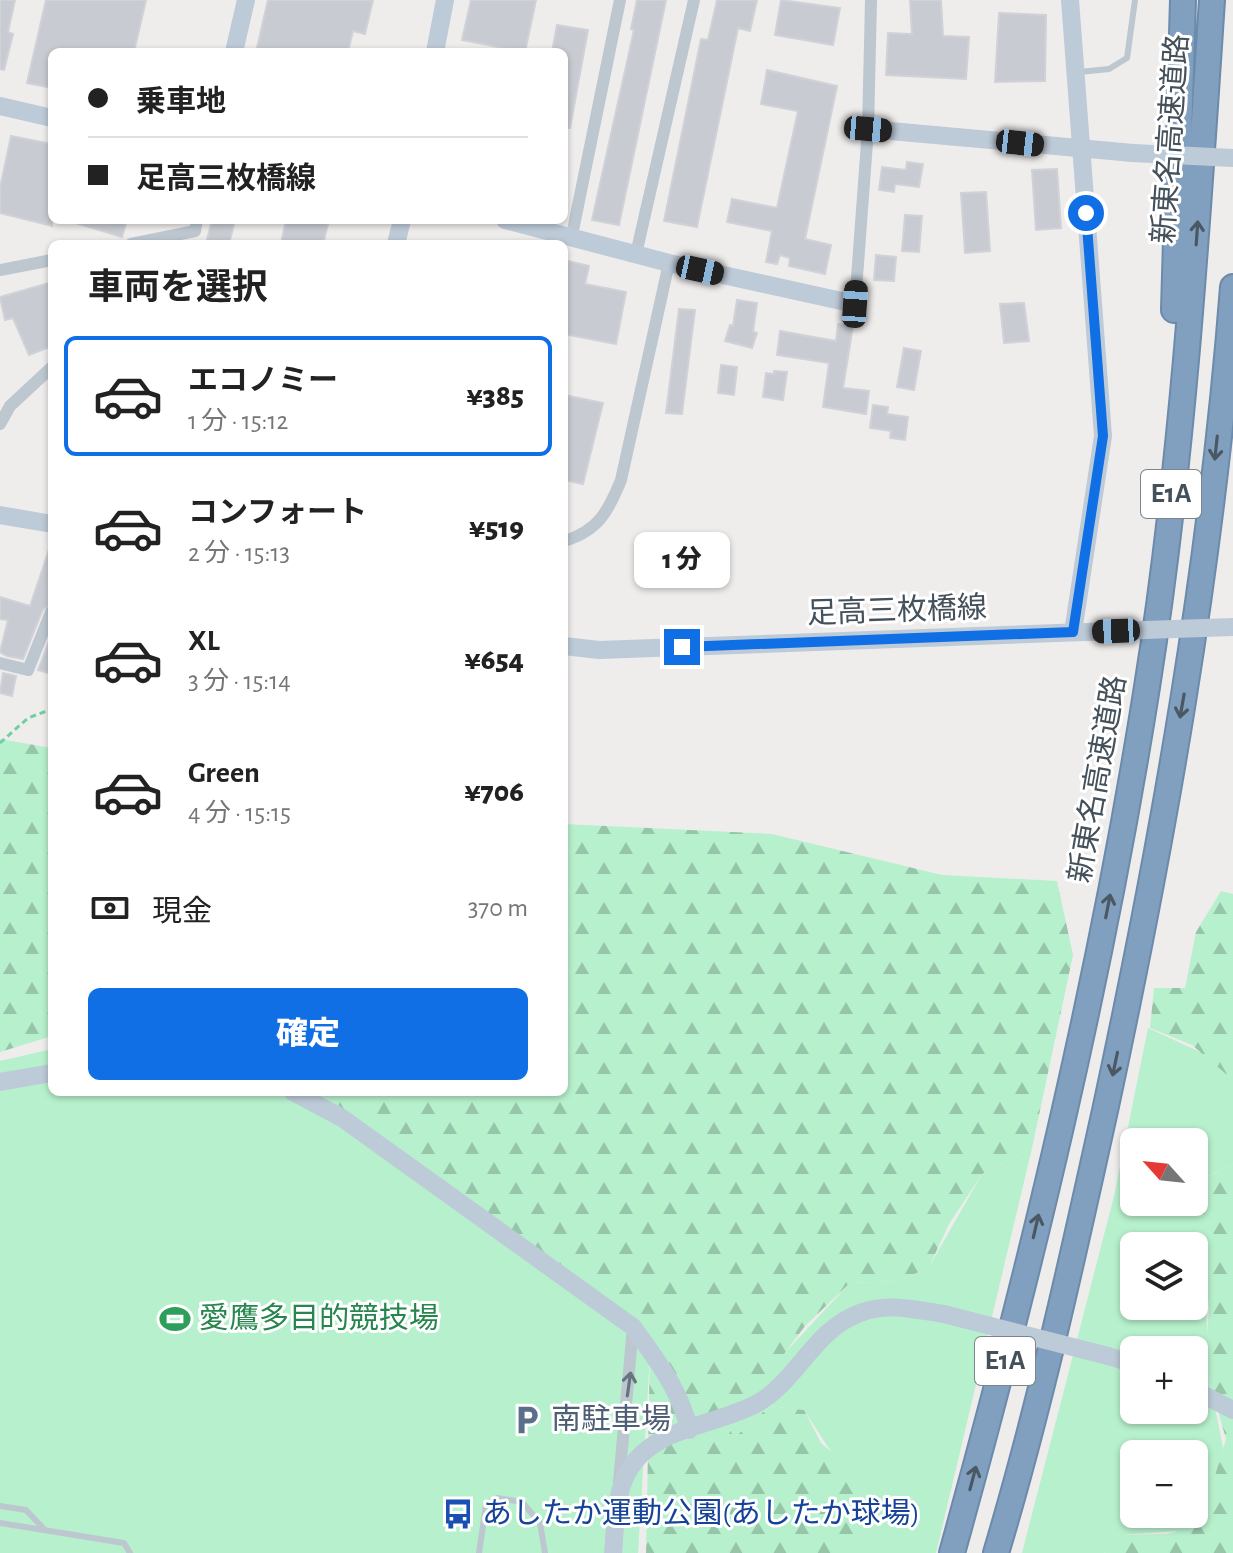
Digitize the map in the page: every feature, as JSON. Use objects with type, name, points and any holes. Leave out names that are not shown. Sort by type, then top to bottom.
[{"type":"highway","points":[[1148,683],[1177,256],[1183,0]]},
{"type":"highway","name":"新東名高速道路","points":[[952,1553],[1009,1347],[1093,983],[1148,683],[1169,521],[1195,255],[1212,0]]},
{"type":"highway","name":"E1A","points":[[996,1553],[1048,1361],[1131,988],[1190,659],[1233,287]]},
{"type":"street","points":[[235,48],[246,0]]},
{"type":"street","points":[[436,48],[445,0]]},
{"type":"street","points":[[572,235],[620,0]]},
{"type":"street","points":[[636,254],[694,0]]},
{"type":"street","points":[[523,224],[669,263],[855,304],[868,129],[871,0]]},
{"type":"street","points":[[1070,0],[1103,436],[1080,632]]},
{"type":"street","points":[[0,106],[48,117]]},
{"type":"street","points":[[868,129],[1080,149],[1233,158]]},
{"type":"street","points":[[152,240],[195,232]]},
{"type":"street","points":[[0,270],[48,261]]},
{"type":"street","points":[[568,540],[586,535],[607,514],[621,480],[669,263]]},
{"type":"street","points":[[0,424],[10,406],[48,371]]},
{"type":"street","points":[[0,515],[48,523]]},
{"type":"street","points":[[0,663],[28,670],[48,620]]},
{"type":"street","name":"足高三枚橋線","points":[[568,646],[599,650],[1233,627]]},
{"type":"street","points":[[0,1082],[48,1074]]},
{"type":"street","points":[[301,1096],[342,1118],[633,1327],[662,1367],[685,1408],[689,1430]]},
{"type":"street","points":[[619,1490],[634,1462],[651,1445],[757,1403],[784,1382],[829,1329],[861,1312],[894,1306],[944,1314],[1120,1360]]},
{"type":"street","points":[[613,1553],[633,1327]]},
{"type":"street","points":[[1208,1397],[1233,1410]]},
{"type":"lane","points":[[1075,73],[1109,69],[1127,58],[1135,0]]},
{"type":"lane","points":[[479,1553],[486,1505],[497,1498],[522,1502],[540,1523],[545,1553]]},
{"type":"lane","points":[[0,1506],[26,1510],[45,1530]]},
{"type":"lane","points":[[0,1523],[124,1543],[130,1553]]},
{"type":"path","points":[[0,743],[28,718],[48,710]]},
{"type":"green space","points":[[0,739],[48,747],[48,1037],[0,1052]]},
{"type":"green space","points":[[568,824],[772,834],[942,875],[1057,881],[1073,955],[1032,1148],[982,1174],[949,1224],[929,1267],[900,1281],[850,1283],[805,1326],[763,1382],[720,1408],[734,1438],[770,1406],[804,1410],[821,1443],[848,1466],[867,1492],[851,1553],[646,1553],[650,1350],[338,1105],[318,1096],[568,1096]]},
{"type":"green space","points":[[1221,891],[1233,894],[1233,1080],[1192,1045],[1150,1028],[1154,988],[1185,988],[1196,932]]},
{"type":"green space","points":[[1148,1028],[1200,1052],[1233,1074],[1233,1164],[1208,1176],[1208,1128],[1128,1128]]},
{"type":"green space","points":[[48,1050],[48,1096],[341,1096],[592,1289],[650,1356],[638,1553],[0,1553],[0,1061]]},
{"type":"green space","points":[[1032,1148],[936,1553],[850,1553],[867,1492],[830,1450],[804,1410],[770,1406],[734,1438],[719,1408],[752,1388],[850,1283],[900,1281],[929,1267],[982,1174]]},
{"type":"green space","points":[[1233,1164],[1233,1553],[1104,1553],[1123,1535],[1167,1534],[1190,1528],[1208,1528],[1208,1499],[1226,1439],[1208,1375],[1208,1232],[1200,1232],[1198,1216],[1208,1216],[1208,1177]]},
{"type":"green space","points":[[1120,1166],[1120,1216],[1205,1216],[1205,1232],[1120,1232],[1120,1320],[1207,1320],[1207,1336],[1120,1336],[1120,1424],[1208,1424],[1208,1353],[1209,1378],[1223,1448],[1208,1516],[1208,1440],[1120,1440],[1120,1528],[1205,1529],[1123,1535],[1104,1553],[1022,1553]]},
{"type":"building","points":[[0,0],[15,0],[8,32],[13,34],[4,70],[0,69]]},
{"type":"building","points":[[46,0],[146,0],[135,48],[48,48],[48,87],[27,83]]},
{"type":"building","points":[[268,0],[373,0],[365,34],[353,31],[349,48],[257,48]]},
{"type":"building","points":[[471,0],[536,0],[526,48],[504,48],[462,40]]},
{"type":"building","points":[[637,0],[666,0],[619,225],[592,220],[634,30],[631,29]]},
{"type":"building","points":[[717,0],[757,0],[750,31],[738,28],[697,227],[664,221],[701,39],[708,40]]},
{"type":"building","points":[[781,0],[840,8],[833,45],[775,35]]},
{"type":"building","points":[[910,0],[941,0],[943,36],[969,37],[966,79],[886,75],[888,33],[912,34]]},
{"type":"building","points":[[999,13],[1046,15],[1045,81],[995,82]]},
{"type":"building","points":[[557,25],[588,30],[570,128],[568,48],[553,48]]},
{"type":"building","points":[[767,70],[837,86],[805,239],[831,245],[825,274],[789,266],[790,258],[780,255],[777,264],[766,262],[772,231],[727,222],[732,199],[777,208],[798,111],[761,104]]},
{"type":"building","points":[[11,136],[48,143],[48,224],[52,226],[0,213],[0,188]]},
{"type":"building","points":[[907,162],[923,164],[919,187],[895,184],[894,192],[879,190],[882,167],[906,170]]},
{"type":"building","points":[[1057,169],[1061,228],[1036,230],[1032,170]]},
{"type":"building","points":[[986,192],[990,251],[965,253],[961,193]]},
{"type":"building","points":[[905,215],[922,216],[919,252],[902,251]]},
{"type":"building","points":[[79,224],[126,224],[122,237]]},
{"type":"building","points":[[211,224],[234,224],[230,240],[207,240]]},
{"type":"building","points":[[285,224],[328,224],[324,240],[282,240]]},
{"type":"building","points":[[876,255],[896,257],[894,281],[874,280]]},
{"type":"building","points":[[568,261],[589,266],[585,284],[626,292],[616,344],[568,335]]},
{"type":"building","points":[[48,283],[48,348],[29,355],[13,318],[5,320],[0,297]]},
{"type":"building","points":[[737,300],[757,303],[753,332],[757,333],[752,348],[725,341],[730,325],[733,326]]},
{"type":"building","points":[[1024,303],[1029,341],[1004,343],[1000,304]]},
{"type":"building","points":[[679,309],[695,310],[682,414],[666,413]]},
{"type":"building","points":[[838,324],[853,326],[843,388],[869,391],[866,414],[823,407],[829,363],[777,355],[780,331],[836,341]]},
{"type":"building","points":[[904,348],[921,351],[914,390],[897,387]]},
{"type":"building","points":[[721,365],[737,367],[734,395],[718,393]]},
{"type":"building","points":[[774,371],[787,372],[783,400],[763,397],[766,373],[774,374]]},
{"type":"building","points":[[568,396],[603,403],[583,484],[568,481]]},
{"type":"building","points":[[873,405],[888,407],[887,414],[908,417],[905,440],[890,438],[891,431],[870,428]]},
{"type":"building","points":[[48,553],[48,606],[43,609],[23,659],[7,656],[0,652],[8,620],[0,619],[0,597],[30,606]]},
{"type":"building","points":[[48,644],[48,673],[38,670]]},
{"type":"building","points":[[3,673],[16,676],[12,696],[0,693]]},
{"type":"place","name":"愛鷹多目的競技場","points":[[175,1319]]},
{"type":"place","name":"南駐車場","points":[[527,1420]]},
{"type":"place","name":"あしたか運動公園(あしたか球場)","points":[[458,1514]]},
{"type":"route","points":[[682,647],[1073,632],[1103,436],[1086,213]]}]
